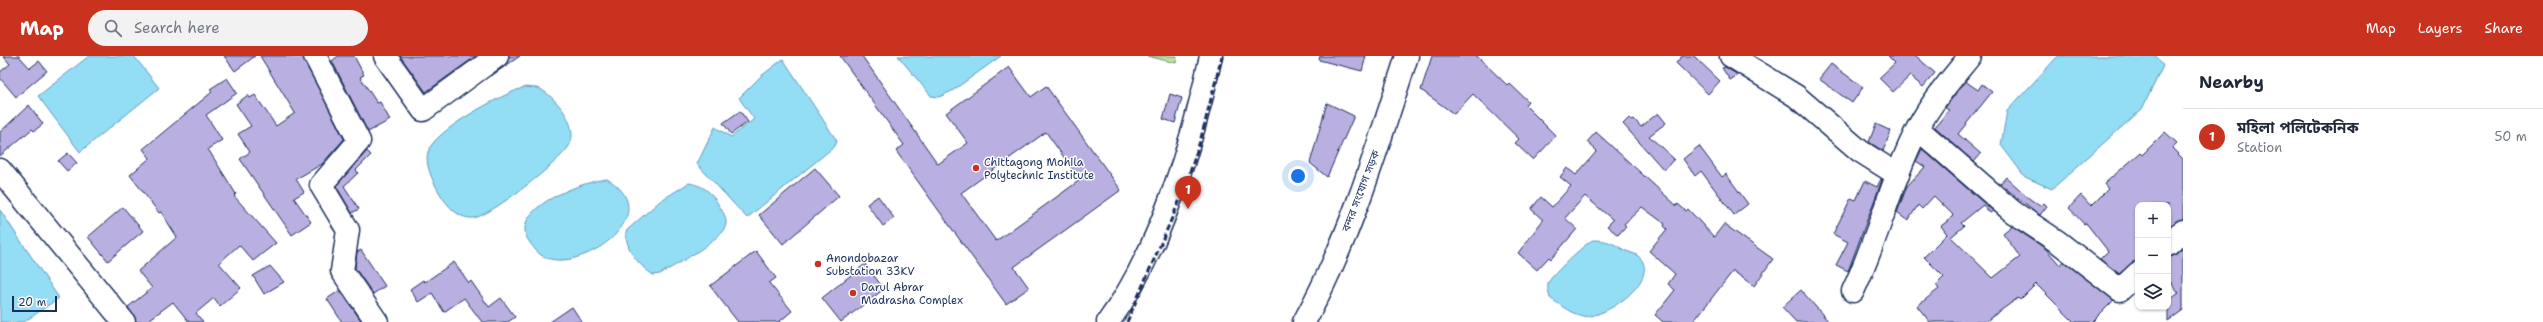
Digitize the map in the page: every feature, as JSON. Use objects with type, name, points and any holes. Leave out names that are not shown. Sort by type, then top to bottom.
[{"type":"main road","points":[[315,56],[359,141],[321,185],[348,230],[342,271],[378,322]]},
{"type":"main road","points":[[385,56],[423,110],[489,58]]},
{"type":"main road","points":[[1108,322],[1126,298],[1165,213],[1199,112],[1211,56]]},
{"type":"main road","name":"বন্দর সংযোগ সড়ক","points":[[1304,322],[1341,241],[1374,159],[1407,56]]},
{"type":"main road","points":[[1731,56],[1796,96],[1860,151],[1898,174]]},
{"type":"main road","points":[[1853,291],[1866,263],[1898,174],[1918,129],[1939,94],[1970,56]]},
{"type":"main road","points":[[1918,129],[2013,212],[2058,242],[2120,290],[2137,274]]},
{"type":"main road","points":[[0,170],[124,322]]},
{"type":"main road","points":[[2171,242],[2183,231]]},
{"type":"green space","points":[[1147,56],[1177,56],[1176,63]]},
{"type":"water","points":[[89,56],[134,56],[159,88],[80,152],[38,96]]},
{"type":"water","points":[[898,56],[1001,56],[952,91],[939,97],[931,96]]},
{"type":"water","points":[[2058,56],[2156,56],[2163,66],[2142,109],[2052,189],[2025,177],[2001,145],[2007,111]]},
{"type":"water","points":[[783,59],[837,141],[835,146],[747,218],[697,164],[715,127],[731,137],[754,119],[739,98],[760,77]]},
{"type":"water","points":[[525,87],[540,89],[555,100],[570,123],[572,139],[569,146],[553,164],[508,199],[481,216],[473,218],[463,217],[448,205],[436,187],[429,169],[427,157],[428,152],[433,143],[470,114],[501,97]]},
{"type":"water","points":[[607,179],[623,193],[628,208],[624,223],[613,237],[598,248],[580,256],[562,260],[547,258],[539,253],[528,240],[525,228],[529,217],[539,207],[567,190]]},
{"type":"water","points":[[689,183],[703,188],[712,196],[724,213],[726,224],[717,237],[698,252],[660,274],[653,275],[638,262],[630,251],[626,238],[626,231],[660,201]]},
{"type":"water","points":[[0,210],[59,298],[24,322],[0,322]]},
{"type":"water","points":[[1593,240],[1609,242],[1638,256],[1644,265],[1643,275],[1637,286],[1628,296],[1616,305],[1592,316],[1582,316],[1569,311],[1550,298],[1548,283],[1550,279],[1569,260]]},
{"type":"building","points":[[3,56],[19,56],[30,68],[39,61],[47,71],[16,97],[0,78],[0,72],[10,64]]},
{"type":"building","points":[[224,56],[255,56],[235,71]]},
{"type":"building","points":[[260,56],[303,56],[344,139],[322,164],[296,179],[304,192],[294,198],[311,222],[292,235],[240,159],[250,152],[238,134],[251,126],[236,104],[248,95],[250,98],[255,95],[276,126],[295,113]]},
{"type":"building","points":[[338,56],[354,56],[364,75],[360,77],[377,103],[380,102],[390,120],[368,132],[332,61]]},
{"type":"building","points":[[400,56],[476,56],[426,92]]},
{"type":"building","points":[[509,56],[520,56],[491,76],[505,66]]},
{"type":"building","points":[[840,56],[862,56],[938,164],[968,143],[946,113],[1009,67],[1031,97],[1046,86],[1121,190],[1014,267],[1029,288],[1006,304],[896,151],[904,145]],"holes":[[[1046,132],[1080,180],[996,241],[961,193]]]},
{"type":"building","points":[[1320,56],[1366,56],[1362,71],[1319,60]]},
{"type":"building","points":[[1432,56],[1477,56],[1508,86],[1510,84],[1528,101],[1525,105],[1556,136],[1533,160],[1515,143],[1519,139],[1473,94],[1454,114],[1421,90]]},
{"type":"building","points":[[1682,56],[1694,56],[1720,81],[1708,94],[1676,63]]},
{"type":"building","points":[[1888,56],[1916,56],[1935,73],[1923,87],[1910,76],[1893,92],[1879,78],[1895,63]]},
{"type":"building","points":[[1831,64],[1863,87],[1852,103],[1819,79]]},
{"type":"building","points":[[1725,67],[1738,75],[1730,80],[1722,68]]},
{"type":"building","points":[[227,78],[237,93],[206,115],[222,140],[208,149],[236,194],[234,196],[276,243],[253,261],[239,245],[219,263],[241,288],[220,306],[214,298],[196,313],[203,322],[189,322],[173,302],[146,322],[136,322],[128,307],[152,288],[138,271],[177,237],[161,212],[159,213],[130,175],[150,158],[143,149],[212,92],[210,89]]},
{"type":"building","points":[[1965,81],[1978,90],[1982,84],[1992,92],[1958,134],[1981,154],[1974,162],[1935,127],[1949,110],[1945,108]]},
{"type":"building","points":[[1170,94],[1182,98],[1175,123],[1163,119]]},
{"type":"building","points":[[1327,103],[1354,116],[1327,177],[1310,163]]},
{"type":"building","points":[[29,105],[43,124],[34,131],[32,129],[0,156],[0,132]]},
{"type":"building","points":[[740,111],[748,122],[731,134],[723,123]]},
{"type":"building","points":[[1658,113],[1666,123],[1649,136],[1674,159],[1664,170],[1623,124],[1629,118],[1632,120],[1634,119],[1641,127]]},
{"type":"building","points":[[1876,124],[1891,131],[1883,151],[1869,142]]},
{"type":"building","points":[[1596,132],[1677,206],[1678,204],[1686,211],[1688,209],[1714,237],[1724,224],[1773,259],[1754,286],[1733,271],[1693,322],[1663,322],[1655,315],[1675,290],[1668,284],[1675,274],[1649,251],[1667,229],[1664,226],[1665,224],[1642,207],[1624,224],[1626,226],[1618,235],[1607,226],[1613,220],[1585,196],[1565,218],[1577,229],[1551,259],[1549,257],[1537,270],[1518,253],[1543,220],[1531,209],[1541,197],[1552,207],[1571,186],[1560,177],[1567,168],[1576,175],[1597,151],[1587,142]]},
{"type":"building","points":[[2165,132],[2177,143],[2172,148],[2183,159],[2183,219],[2171,225],[2171,202],[2135,202],[2135,261],[2119,274],[2100,259],[2108,251],[2086,223],[2084,224],[2069,208],[2081,195],[2091,206],[2108,189],[2104,184],[2140,153],[2142,155]]},
{"type":"building","points":[[1699,146],[1722,177],[1726,174],[1748,204],[1734,215],[1701,171],[1695,176],[1683,159]]},
{"type":"building","points":[[1922,149],[1993,211],[1990,213],[1983,205],[1961,223],[1964,226],[1951,237],[1993,278],[2020,257],[2003,233],[2012,226],[2046,249],[2060,265],[2063,261],[2114,300],[2092,322],[2074,322],[2036,284],[2020,300],[2018,298],[1985,322],[1930,322],[1917,306],[1939,289],[1936,285],[1944,277],[1924,257],[1947,234],[1941,226],[1954,216],[1934,196],[1922,209],[1918,205],[1908,221],[1897,213],[1907,186],[1925,167],[1916,161]]},
{"type":"building","points":[[367,151],[371,155],[356,170],[358,173],[344,186],[359,209],[352,213],[336,186]]},
{"type":"building","points":[[68,153],[77,163],[67,171],[58,161]]},
{"type":"building","points":[[815,168],[839,196],[783,244],[759,215]]},
{"type":"building","points":[[2006,177],[2030,199],[2040,206],[2044,203],[2047,206],[2040,215],[2000,184]]},
{"type":"building","points":[[1881,179],[1882,180],[1848,271],[1836,265],[1848,242],[1833,234],[1851,198],[1856,200],[1865,181],[1877,187]]},
{"type":"building","points":[[878,196],[894,218],[883,226],[867,204]]},
{"type":"building","points":[[123,207],[143,231],[108,261],[88,237]]},
{"type":"building","points":[[2183,248],[2183,310],[2168,321],[2168,310],[2171,310],[2171,299],[2179,293],[2171,283],[2171,256]]},
{"type":"building","points":[[361,250],[385,286],[373,294],[355,268],[357,252]]},
{"type":"building","points":[[756,251],[776,278],[769,283],[792,311],[779,322],[738,322],[710,286]]},
{"type":"building","points":[[454,262],[469,283],[471,281],[489,307],[501,298],[515,317],[508,322],[482,322],[464,298],[444,312],[432,293],[418,302],[410,289],[423,280],[425,282]]},
{"type":"building","name":"Darul Abrar Madrasha Complex","points":[[865,264],[884,289],[841,322],[822,298]]},
{"type":"building","points":[[270,266],[284,282],[264,294],[253,276]]},
{"type":"building","points":[[340,290],[362,322],[342,322],[327,299]]},
{"type":"building","points":[[1801,290],[1829,322],[1796,322],[1782,307]]},
{"type":"building","points":[[572,307],[582,322],[550,322]]},
{"type":"railway","points":[[1127,322],[1185,188],[1201,138],[1222,56]]},
{"type":"place","name":"Chittagong Mohila Polytechnic Institute","points":[[976,168]]},
{"type":"place","name":"মহিলা পলিটেকনিক","points":[[1188,209]]},
{"type":"place","name":"Anondobazar Substation 33KV","points":[[818,264]]},
{"type":"place","name":"Darul Abrar Madrasha Complex","points":[[853,293]]}]
